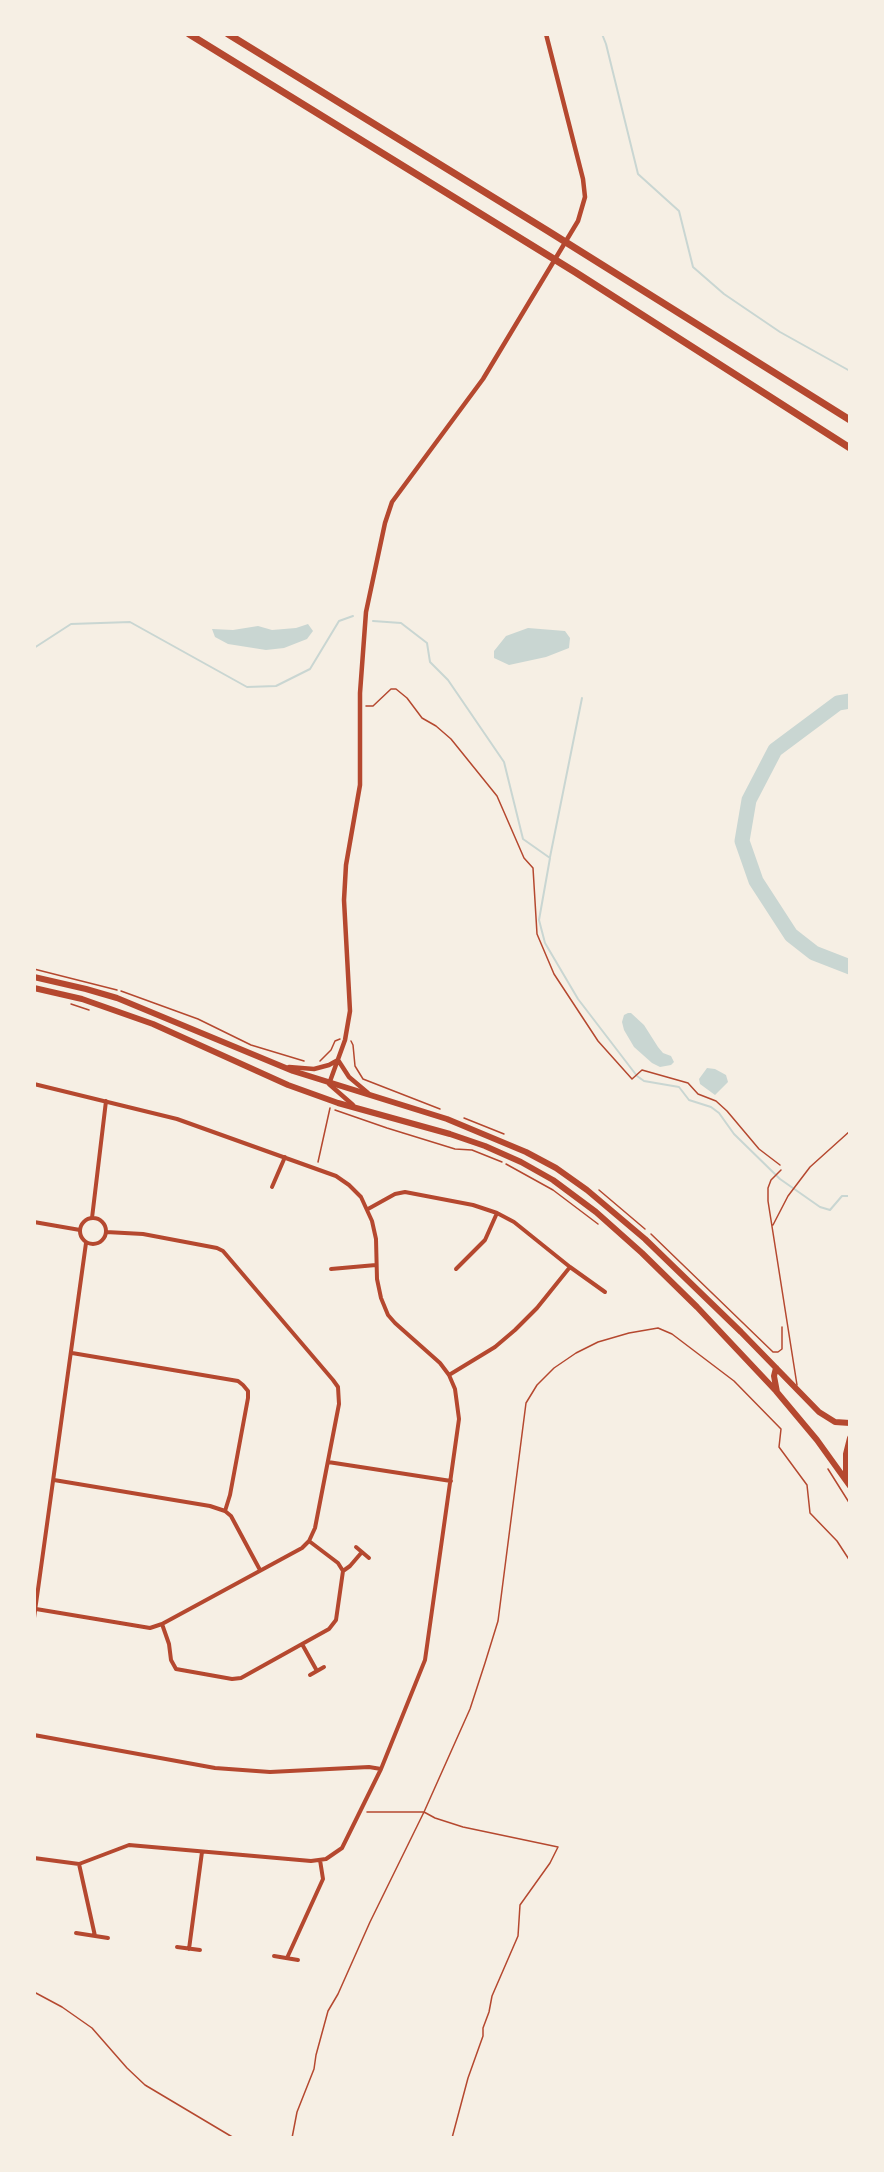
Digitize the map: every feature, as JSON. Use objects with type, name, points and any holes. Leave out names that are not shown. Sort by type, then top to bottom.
[{"type":"highway","points":[[189,34],[575,272],[849,448]]},
{"type":"highway","points":[[228,34],[849,420]]},
{"type":"main road","points":[[34,977],[86,988],[117,998],[329,1084],[475,1129],[556,1168],[587,1190],[645,1239],[827,1418],[835,1422],[849,1423]]},
{"type":"main road","points":[[34,988],[82,999],[153,1024],[288,1085],[485,1146],[553,1180],[596,1212],[642,1253],[779,1395],[831,1456],[848,1484]]},
{"type":"main road","points":[[776,1368],[774,1376],[779,1395]]},
{"type":"main road","points":[[848,1484],[845,1460],[849,1438]]},
{"type":"street","points":[[363,1110],[346,1101],[329,1084],[345,1040],[350,1011],[344,900],[346,865],[360,785],[359,704],[366,612],[385,523],[392,502],[483,379],[578,221],[585,197],[583,179],[546,34]]},
{"type":"street","points":[[282,1066],[314,1069],[338,1060]]},
{"type":"street","points":[[338,1060],[355,1084],[376,1098]]},
{"type":"street","points":[[34,1084],[177,1119],[336,1176],[349,1185],[361,1197],[368,1209],[376,1239],[376,1279],[388,1315],[440,1363],[449,1375],[457,1397],[459,1419],[425,1660],[381,1769],[342,1848],[334,1855],[320,1860],[129,1845],[79,1864],[34,1858]]},
{"type":"street","points":[[92,1218],[106,1101]]},
{"type":"street","points":[[272,1187],[285,1157]]},
{"type":"street","points":[[368,1209],[395,1194],[405,1192],[473,1205],[497,1213],[529,1232],[604,1292]]},
{"type":"street","points":[[456,1269],[485,1240],[497,1213]]},
{"type":"street","points":[[92,1218],[102,1222],[106,1232],[103,1240],[95,1244],[87,1243],[81,1238],[80,1230],[84,1222],[92,1218]]},
{"type":"street","points":[[34,1222],[80,1230]]},
{"type":"street","points":[[36,1610],[150,1628],[162,1624],[302,1548],[309,1541],[315,1528],[339,1404],[338,1387],[223,1251],[143,1234],[106,1232]]},
{"type":"street","points":[[34,1618],[87,1243]]},
{"type":"street","points":[[331,1269],[376,1265]]},
{"type":"street","points":[[449,1375],[495,1347],[515,1330],[537,1308],[570,1267]]},
{"type":"street","points":[[72,1353],[238,1381],[243,1385],[248,1391],[249,1398],[225,1511]]},
{"type":"street","points":[[328,1462],[451,1481]]},
{"type":"street","points":[[54,1480],[210,1506],[225,1511],[231,1516],[260,1570]]},
{"type":"street","points":[[162,1624],[170,1644],[171,1660],[176,1669],[232,1679],[241,1678],[302,1644],[333,1626],[338,1609],[343,1571],[338,1563],[309,1541]]},
{"type":"street","points":[[356,1547],[369,1558]]},
{"type":"street","points":[[343,1571],[362,1552]]},
{"type":"street","points":[[302,1644],[317,1671]]},
{"type":"street","points":[[310,1675],[324,1667]]},
{"type":"street","points":[[34,1735],[214,1768],[270,1772],[369,1767],[381,1769]]},
{"type":"street","points":[[189,1949],[202,1852]]},
{"type":"street","points":[[287,1958],[323,1880],[320,1860]]},
{"type":"street","points":[[79,1864],[95,1936]]},
{"type":"street","points":[[76,1933],[108,1938]]},
{"type":"street","points":[[177,1947],[200,1950]]},
{"type":"street","points":[[274,1956],[298,1960]]},
{"type":"lane","points":[[773,1226],[788,1197],[801,1180],[822,1155],[849,1131]]},
{"type":"lane","points":[[781,1170],[771,1180],[768,1188],[768,1201],[798,1392]]},
{"type":"lane","points":[[34,1992],[62,2007],[92,2028],[145,2085],[234,2138]]},
{"type":"path","points":[[359,704],[373,706],[391,689],[396,689],[407,698],[422,718],[451,739],[496,796],[524,858],[533,868],[537,934],[554,974],[598,1041],[632,1079],[642,1070],[688,1083],[698,1094],[716,1101],[728,1111],[759,1149],[780,1164],[781,1170]]},
{"type":"path","points":[[34,969],[108,987],[198,1018],[251,1045],[305,1062]]},
{"type":"path","points":[[71,1004],[93,1011]]},
{"type":"path","points":[[314,1062],[324,1059],[337,1039],[345,1040]]},
{"type":"path","points":[[316,1169],[330,1108],[444,1145],[472,1150],[507,1164],[553,1190],[598,1224]]},
{"type":"path","points":[[292,2138],[297,2112],[314,2069],[328,2011],[424,1812],[470,1709],[498,1621],[526,1403],[537,1385],[554,1368],[576,1353],[609,1339],[658,1328],[683,1340],[702,1358],[734,1382],[781,1429],[779,1447],[807,1485],[810,1512],[837,1542],[849,1561]]},
{"type":"path","points":[[827,1467],[849,1504]]},
{"type":"path","points":[[360,1812],[424,1812],[463,1827],[558,1847],[550,1863],[520,1905],[518,1936],[492,1996],[483,2036],[468,2078],[452,2138]]},
{"type":"shaded area","points":[[308,624],[313,631],[307,639],[284,648],[266,650],[228,644],[215,637],[212,629],[233,630],[258,626],[272,630],[296,628]]},
{"type":"shaded area","points":[[528,628],[565,631],[570,638],[569,648],[546,657],[509,665],[494,658],[494,651],[506,636]]},
{"type":"shaded area","points":[[628,1013],[644,1025],[663,1053],[671,1056],[674,1062],[671,1065],[660,1067],[634,1047],[622,1022],[624,1015]]},
{"type":"shaded area","points":[[707,1068],[715,1069],[726,1075],[728,1082],[715,1095],[700,1084],[699,1079]]},
{"type":"waterway","points":[[602,34],[638,174],[679,211],[693,267],[724,294],[780,332],[850,371]]},
{"type":"waterway","points":[[34,648],[71,624],[130,622],[247,687],[276,686],[310,669],[339,621],[353,616]]},
{"type":"waterway","points":[[373,621],[401,623],[427,643],[430,662],[448,680],[504,762],[523,839],[550,858],[539,920],[545,943],[578,999],[637,1076],[644,1081],[679,1087],[689,1100],[711,1107],[719,1113],[734,1134],[780,1179],[820,1207],[830,1210],[842,1196],[850,1196]]},
{"type":"waterway","points":[[550,857],[582,698]]},
{"type":"waterway","points":[[850,701],[838,703],[775,750],[749,800],[742,841],[756,881],[791,935],[814,953],[850,967]]}]
